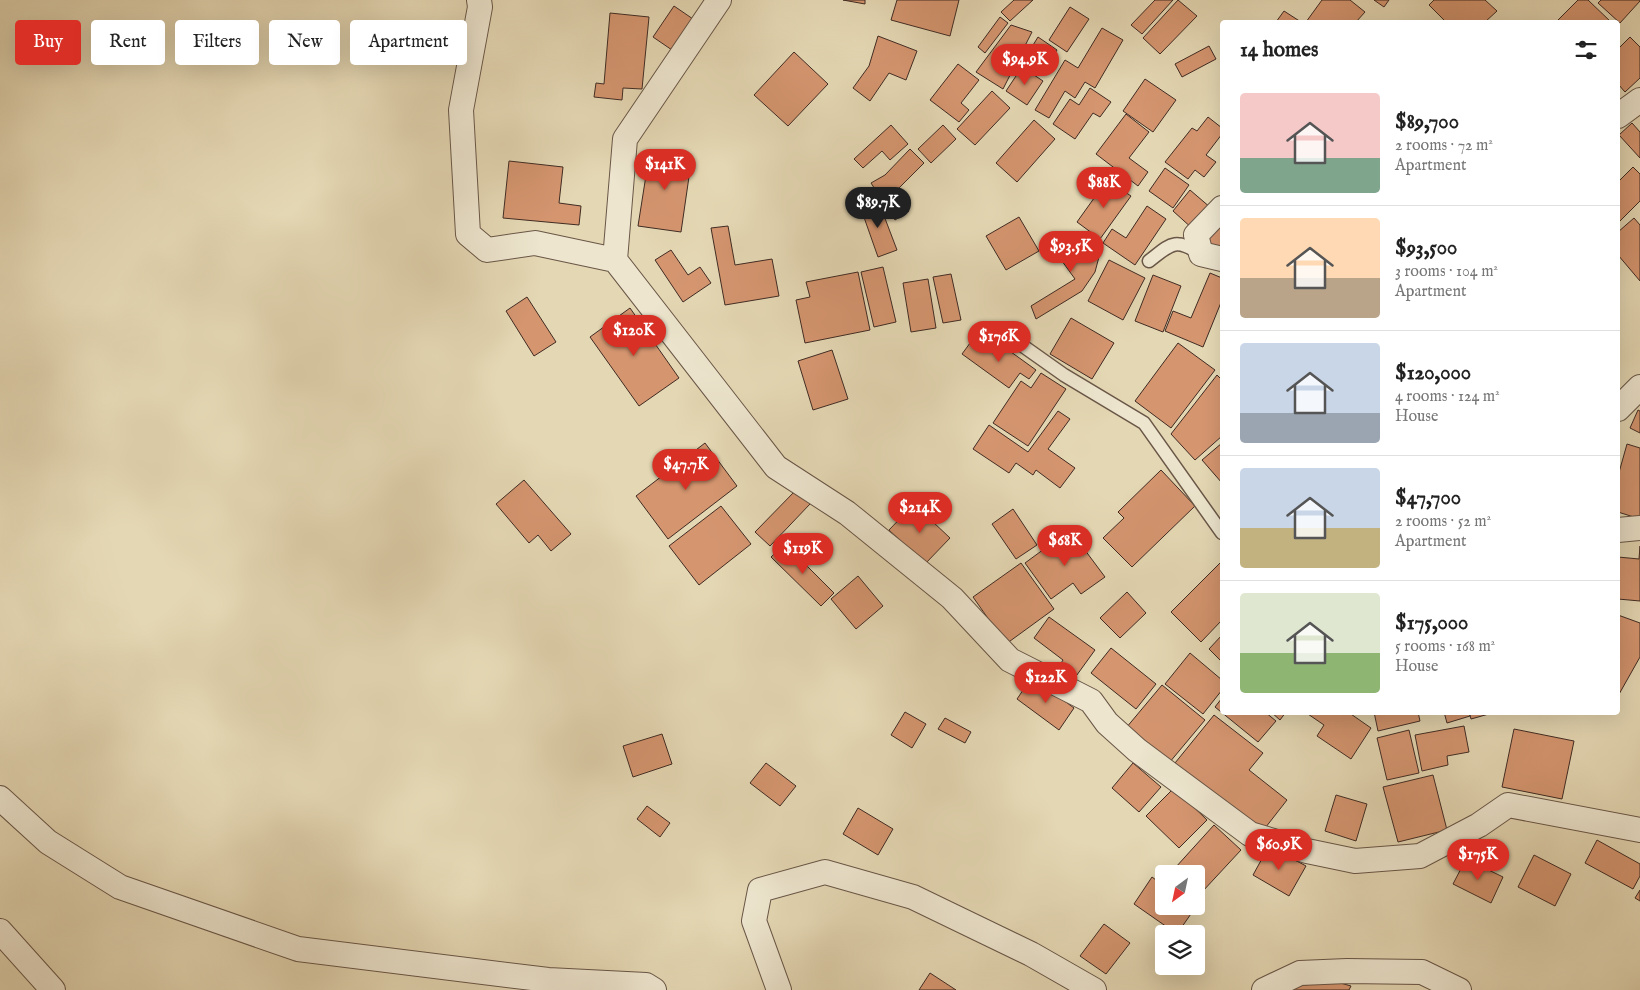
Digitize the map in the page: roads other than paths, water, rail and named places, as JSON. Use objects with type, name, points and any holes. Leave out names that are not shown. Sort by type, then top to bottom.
[{"type":"street","points":[[479,0],[480,7],[461,110],[468,234],[488,250],[535,243],[615,260],[776,467],[847,513],[952,598],[1010,660],[1091,701],[1107,723],[1137,750],[1250,834],[1307,851],[1355,861],[1420,856],[1479,825],[1508,805],[1640,830]]},
{"type":"street","points":[[615,260],[625,139],[719,0]]},
{"type":"street","points":[[1620,115],[1640,100]]},
{"type":"street","points":[[1620,116],[1640,113]]},
{"type":"street","points":[[1212,257],[1196,235],[1220,210]]},
{"type":"street","points":[[1620,407],[1640,387]]},
{"type":"street","points":[[1620,530],[1640,528]]},
{"type":"street","points":[[0,798],[48,842],[120,887],[298,949],[548,980],[646,985],[654,990]]},
{"type":"street","points":[[779,990],[754,921],[760,890],[826,872],[914,897],[1030,954],[1094,990]]},
{"type":"street","points":[[0,931],[53,990]]},
{"type":"street","points":[[1264,990],[1300,973],[1347,971],[1422,972],[1459,990]]},
{"type":"lane","points":[[1149,262],[1170,244],[1183,243],[1212,257]]},
{"type":"lane","points":[[1012,329],[1023,346],[1064,375],[1144,423],[1220,530]]}]
